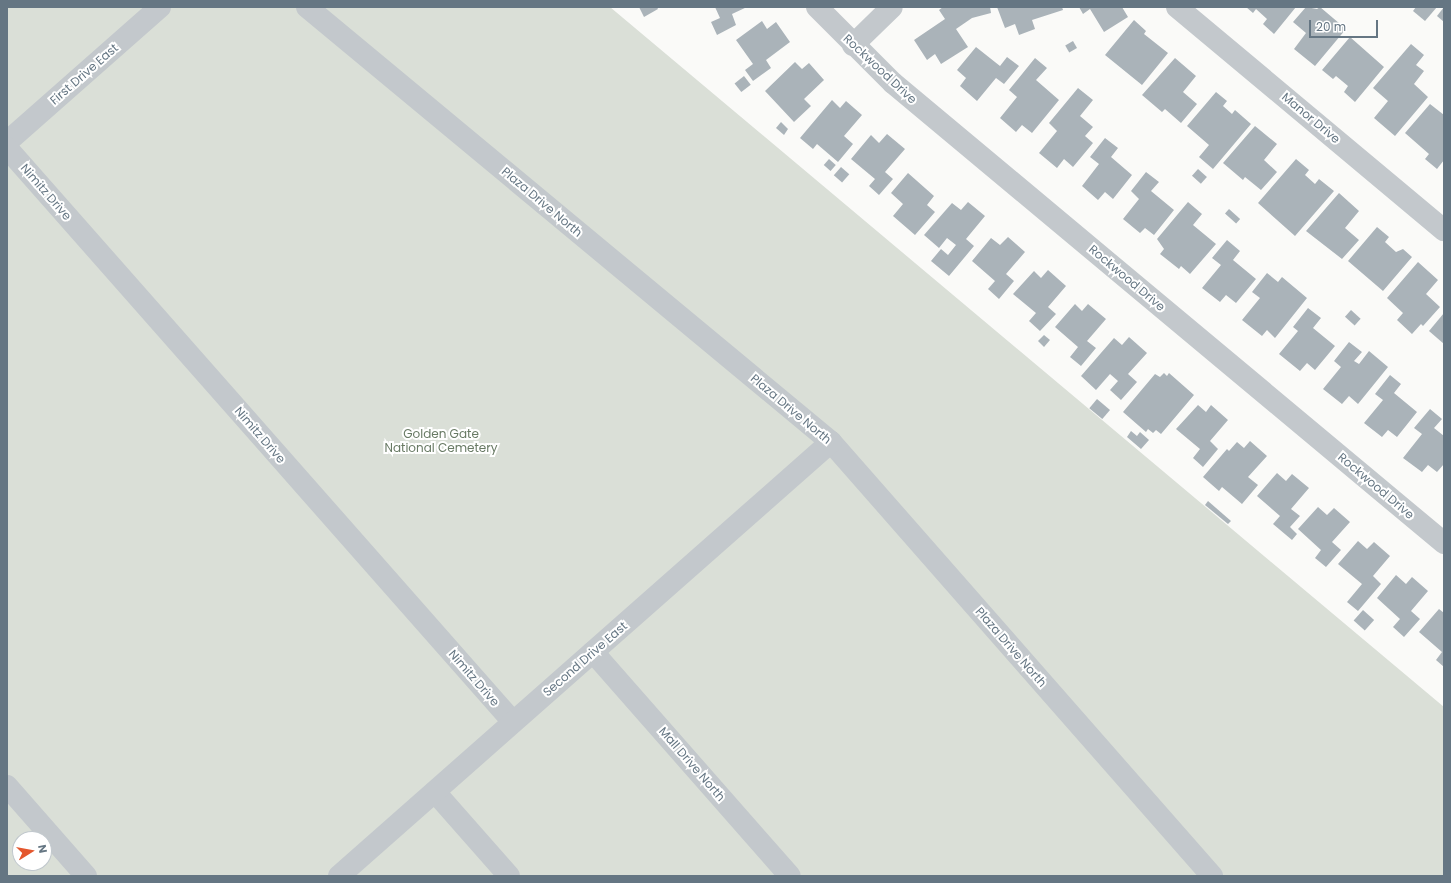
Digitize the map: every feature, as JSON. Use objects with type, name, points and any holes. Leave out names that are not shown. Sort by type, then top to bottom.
[{"type":"street","name":"First Drive East","points":[[7,142],[160,7]]},
{"type":"street","name":"Plaza Drive North","points":[[307,7],[831,442],[1212,876]]},
{"type":"street","name":"Rockwood Drive","points":[[817,7],[852,45],[893,83],[1444,543]]},
{"type":"street","points":[[852,45],[892,7]]},
{"type":"street","name":"Manor Drive","points":[[1177,7],[1444,230]]},
{"type":"street","name":"Nimitz Drive","points":[[7,148],[513,722]]},
{"type":"street","name":"Second Drive East","points":[[339,876],[831,442]]},
{"type":"street","name":"Mall Drive North","points":[[593,652],[790,876]]},
{"type":"street","points":[[7,786],[86,876]]},
{"type":"street","points":[[435,792],[509,876]]},
{"type":"green space","name":"Golden Gate National Cemetery","points":[[7,7],[610,7],[1444,707],[1444,876],[7,876]]},
{"type":"building","points":[[639,7],[657,7],[658,9],[644,17]]},
{"type":"building","points":[[715,7],[747,7],[732,14],[736,25],[717,35],[711,22],[720,18]]},
{"type":"building","points":[[943,7],[990,7],[991,13],[972,18],[956,29],[968,47],[941,64],[935,54],[927,60],[914,40],[945,19],[939,10]]},
{"type":"building","points":[[997,7],[1062,7],[1063,10],[1032,20],[1035,29],[1019,35],[1015,24],[1005,28]]},
{"type":"building","points":[[1079,7],[1122,7],[1128,17],[1104,32],[1090,9],[1083,14]]},
{"type":"building","points":[[1246,7],[1296,7],[1274,34],[1263,24],[1267,19],[1256,9],[1253,13]]},
{"type":"building","points":[[1306,7],[1317,9],[1320,7],[1346,29],[1315,66],[1294,49],[1306,33],[1293,22]]},
{"type":"building","points":[[1416,7],[1437,7],[1425,21],[1413,11]]},
{"type":"building","points":[[1444,7],[1444,22],[1437,16]]},
{"type":"building","points":[[1134,20],[1146,31],[1144,34],[1168,53],[1142,85],[1105,55]]},
{"type":"building","points":[[762,21],[767,29],[776,22],[790,42],[766,60],[771,68],[753,81],[745,70],[753,64],[736,40]]},
{"type":"building","points":[[1350,37],[1384,67],[1355,102],[1344,92],[1348,86],[1336,76],[1333,79],[1322,70]]},
{"type":"building","points":[[1073,41],[1077,48],[1069,52],[1065,46]]},
{"type":"building","points":[[1411,44],[1424,55],[1416,65],[1424,71],[1414,84],[1428,97],[1395,136],[1374,118],[1388,101],[1373,88]]},
{"type":"building","points":[[976,47],[1000,66],[1007,57],[1019,66],[1004,84],[996,78],[977,101],[960,86],[966,78],[957,70]]},
{"type":"building","points":[[1035,58],[1047,68],[1036,80],[1059,100],[1032,133],[1022,125],[1016,132],[1000,118],[1017,97],[1009,90]]},
{"type":"building","points":[[1175,58],[1196,76],[1183,92],[1197,104],[1181,123],[1165,109],[1162,112],[1142,95]]},
{"type":"building","points":[[795,62],[802,69],[809,63],[824,80],[804,99],[811,106],[794,122],[765,91]]},
{"type":"building","points":[[744,76],[751,85],[741,92],[735,83]]},
{"type":"building","points":[[1078,88],[1093,100],[1080,116],[1093,127],[1085,136],[1093,143],[1073,167],[1064,159],[1057,168],[1039,153],[1057,131],[1049,123]]},
{"type":"building","points":[[1216,92],[1227,101],[1223,106],[1232,114],[1235,110],[1251,124],[1213,169],[1199,157],[1209,145],[1187,126]]},
{"type":"building","points":[[832,100],[840,108],[846,101],[862,115],[844,136],[853,144],[838,162],[817,144],[813,149],[800,138]]},
{"type":"building","points":[[1430,104],[1444,115],[1444,160],[1437,169],[1425,159],[1429,154],[1405,133]]},
{"type":"building","points":[[781,122],[788,129],[784,135],[776,128]]},
{"type":"building","points":[[1255,126],[1277,144],[1264,160],[1277,172],[1261,190],[1245,177],[1243,180],[1223,163]]},
{"type":"building","points":[[887,134],[905,149],[885,172],[893,179],[879,195],[869,186],[875,179],[851,159],[871,135],[879,143]]},
{"type":"building","points":[[1105,138],[1118,148],[1111,157],[1132,175],[1113,199],[1105,192],[1098,200],[1082,186],[1099,164],[1090,157]]},
{"type":"building","points":[[829,159],[836,165],[831,171],[824,165]]},
{"type":"building","points":[[1296,159],[1309,170],[1305,175],[1315,184],[1319,179],[1334,191],[1295,236],[1258,203]]},
{"type":"building","points":[[841,167],[849,174],[842,183],[834,175]]},
{"type":"building","points":[[1198,169],[1207,177],[1201,184],[1192,176]]},
{"type":"building","points":[[1146,172],[1159,182],[1151,191],[1174,210],[1154,235],[1145,228],[1140,233],[1123,219],[1139,199],[1131,191]]},
{"type":"building","points":[[908,173],[934,196],[927,205],[935,212],[915,235],[893,216],[903,204],[891,193]]},
{"type":"building","points":[[1339,193],[1359,211],[1345,228],[1359,240],[1342,259],[1306,231]]},
{"type":"building","points":[[968,202],[985,216],[966,239],[974,246],[949,276],[931,261],[941,249],[948,255],[956,245],[947,238],[939,248],[924,235],[952,203],[961,210]]},
{"type":"building","points":[[1188,202],[1202,214],[1193,225],[1216,244],[1190,274],[1181,266],[1179,269],[1160,254],[1164,249],[1157,239]]},
{"type":"building","points":[[1229,209],[1240,219],[1236,223],[1225,213]]},
{"type":"building","points":[[1377,227],[1389,237],[1385,242],[1396,252],[1403,249],[1412,257],[1383,291],[1348,261]]},
{"type":"building","points":[[1008,237],[1025,252],[1006,274],[1014,281],[999,299],[988,289],[995,281],[972,261],[991,238],[1000,245]]},
{"type":"building","points":[[1227,240],[1240,251],[1233,260],[1256,279],[1236,303],[1226,295],[1220,302],[1202,288],[1221,265],[1212,258]]},
{"type":"building","points":[[1418,262],[1438,280],[1426,294],[1440,307],[1423,326],[1421,324],[1412,334],[1397,320],[1403,313],[1387,298]]},
{"type":"building","points":[[1048,270],[1066,286],[1048,307],[1056,314],[1040,331],[1029,321],[1036,313],[1013,294],[1034,271],[1041,278]]},
{"type":"building","points":[[1267,273],[1278,282],[1282,277],[1307,298],[1275,338],[1267,330],[1262,336],[1242,320],[1260,298],[1252,292]]},
{"type":"building","points":[[1075,304],[1082,311],[1088,304],[1106,319],[1087,341],[1096,348],[1081,366],[1070,357],[1078,347],[1055,327]]},
{"type":"building","points":[[1308,308],[1321,318],[1313,328],[1335,346],[1315,370],[1307,363],[1300,371],[1279,354],[1298,331],[1293,327]]},
{"type":"building","points":[[1351,310],[1361,319],[1355,325],[1345,317]]},
{"type":"building","points":[[1444,313],[1444,344],[1429,331]]},
{"type":"building","points":[[1044,335],[1050,340],[1044,347],[1038,341]]},
{"type":"building","points":[[1129,337],[1147,353],[1128,374],[1137,382],[1121,400],[1110,390],[1118,381],[1110,374],[1096,390],[1081,376],[1114,338],[1122,345]]},
{"type":"building","points":[[1349,342],[1362,352],[1354,361],[1359,364],[1369,351],[1388,367],[1358,404],[1349,396],[1342,404],[1323,389],[1341,367],[1334,361]]},
{"type":"building","points":[[1164,373],[1167,376],[1169,373],[1194,395],[1161,434],[1156,430],[1153,433],[1148,429],[1146,432],[1123,412],[1155,374],[1160,377]]},
{"type":"building","points":[[1390,375],[1401,384],[1394,393],[1417,412],[1397,437],[1388,430],[1382,437],[1364,423],[1383,400],[1375,394]]},
{"type":"building","points":[[1097,399],[1110,410],[1102,419],[1089,408]]},
{"type":"building","points":[[1198,405],[1206,412],[1211,405],[1228,420],[1210,441],[1218,449],[1203,467],[1193,458],[1200,449],[1176,429]]},
{"type":"building","points":[[1430,409],[1442,419],[1434,428],[1444,436],[1444,464],[1437,472],[1428,465],[1422,472],[1403,458],[1422,434],[1414,428]]},
{"type":"building","points":[[1131,431],[1137,436],[1140,432],[1149,440],[1141,449],[1127,437]]},
{"type":"building","points":[[1250,441],[1267,456],[1248,477],[1258,485],[1242,504],[1222,487],[1219,491],[1203,477],[1227,449],[1229,451],[1237,442],[1244,448]]},
{"type":"building","points":[[1277,473],[1286,481],[1292,474],[1309,488],[1291,509],[1300,516],[1290,527],[1297,534],[1292,540],[1273,524],[1280,516],[1257,496]]},
{"type":"building","points":[[1208,501],[1231,521],[1228,524],[1205,505]]},
{"type":"building","points":[[1318,507],[1327,515],[1334,508],[1350,522],[1332,542],[1341,550],[1326,567],[1315,558],[1321,550],[1298,529]]},
{"type":"building","points":[[1358,541],[1367,549],[1374,542],[1390,556],[1373,576],[1381,584],[1358,611],[1347,602],[1362,584],[1338,564]]},
{"type":"building","points":[[1396,575],[1406,584],[1412,577],[1428,591],[1411,611],[1420,619],[1404,637],[1393,627],[1400,619],[1377,598]]},
{"type":"building","points":[[1439,609],[1444,613],[1444,667],[1436,660],[1442,652],[1419,632]]},
{"type":"building","points":[[1363,610],[1374,620],[1365,630],[1354,620]]}]
